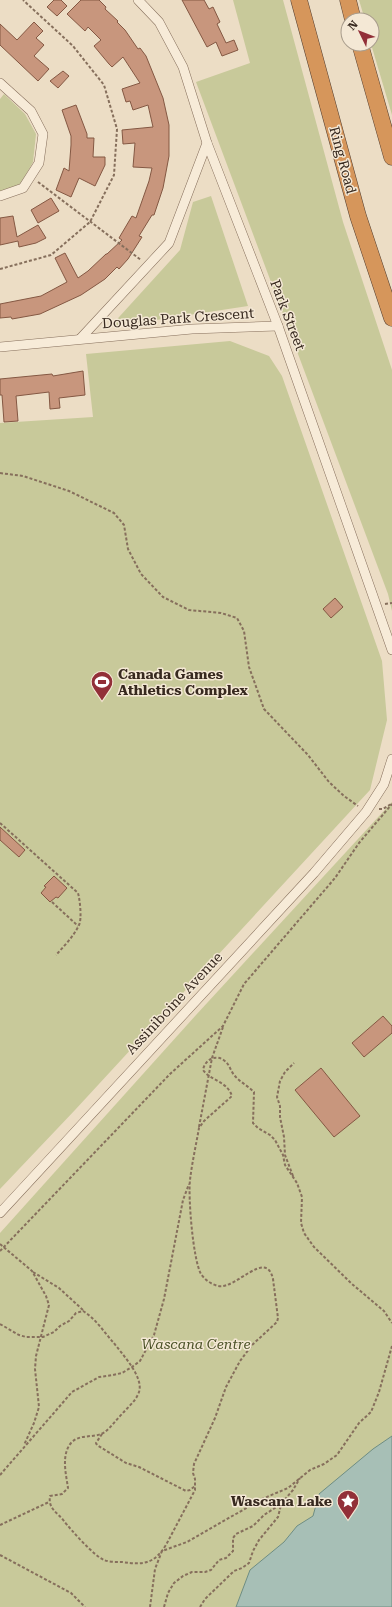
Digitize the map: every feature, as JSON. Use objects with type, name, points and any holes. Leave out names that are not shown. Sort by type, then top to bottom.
[{"type":"highway","name":"Ring Road","points":[[299,0],[358,216],[392,318]]},
{"type":"highway","points":[[348,0],[351,12]]},
{"type":"highway","points":[[362,52],[392,157]]},
{"type":"street","name":"Park Street","points":[[138,0],[159,22],[183,67],[207,143],[278,326],[392,650]]},
{"type":"street","points":[[0,196],[23,188],[39,163],[43,134],[30,112],[2,88]]},
{"type":"street","name":"Douglas Park Crescent","points":[[80,339],[169,243],[207,143]]},
{"type":"street","name":"Douglas Park Crescent","points":[[0,347],[192,329],[278,326]]},
{"type":"street","points":[[366,812],[384,784],[392,759]]},
{"type":"street","name":"Assiniboine Avenue","points":[[0,1213],[314,873],[366,812]]},
{"type":"path","points":[[0,269],[51,255],[90,222],[114,175],[117,129],[104,85],[73,46],[23,0]]},
{"type":"path","points":[[30,177],[148,265]]},
{"type":"path","points":[[0,473],[23,476],[69,491],[114,513],[124,525],[128,549],[141,574],[164,597],[189,610],[220,613],[237,618],[244,631],[249,667],[264,709],[308,755],[329,782],[344,796],[366,812]]},
{"type":"path","points":[[0,1475],[72,1392],[99,1377],[113,1376],[132,1368],[140,1361],[154,1335],[164,1299],[183,1200],[190,1181],[208,1076],[212,1058],[223,1026],[244,984],[336,878],[359,843],[392,804]]},
{"type":"path","points":[[0,823],[78,893],[80,899],[80,924],[56,955]]},
{"type":"path","points":[[52,902],[78,926]]},
{"type":"path","points":[[0,1251],[170,1074],[223,1026]]},
{"type":"path","points":[[199,1128],[204,1121],[232,1096],[228,1088],[208,1076],[203,1070],[207,1060],[217,1057],[226,1062],[234,1075],[254,1092],[254,1123],[258,1128],[270,1135],[275,1140],[283,1156],[285,1165],[296,1183]]},
{"type":"path","points":[[294,1063],[285,1072],[280,1081],[277,1097],[280,1106],[285,1155],[302,1197],[301,1223],[304,1233],[314,1247],[352,1284],[384,1311],[392,1323]]},
{"type":"path","points":[[150,1607],[155,1569],[162,1551],[195,1490],[193,1473],[194,1464],[215,1418],[226,1387],[240,1361],[252,1345],[273,1327],[278,1318],[272,1273],[267,1268],[261,1267],[241,1277],[229,1286],[219,1286],[212,1283],[205,1279],[200,1272],[192,1228],[190,1181]]},
{"type":"path","points":[[0,1244],[32,1271],[59,1288],[91,1317],[126,1358],[139,1379],[139,1391],[134,1401],[98,1439],[96,1443],[97,1445],[126,1463],[152,1473],[176,1485],[182,1490],[190,1490],[195,1485]]},
{"type":"path","points":[[22,1448],[34,1423],[39,1407],[35,1369],[40,1337],[49,1305],[46,1296],[32,1271]]},
{"type":"path","points":[[0,1324],[19,1335],[26,1337],[49,1336],[60,1326],[69,1321],[76,1312],[83,1311]]},
{"type":"path","points":[[104,1432],[96,1436],[82,1436],[71,1443],[66,1452],[65,1465],[68,1488],[62,1494],[50,1496],[49,1502],[52,1510],[63,1519],[73,1533],[103,1560],[143,1564],[152,1561],[162,1551],[187,1542],[262,1499],[288,1488],[310,1470],[324,1464],[337,1455],[360,1423],[371,1412],[379,1392],[392,1346]]},
{"type":"path","points":[[164,1607],[168,1593],[174,1583],[183,1576],[192,1572],[205,1572],[211,1570],[219,1560],[226,1558],[233,1551],[233,1538],[236,1534],[253,1526],[264,1515],[281,1504],[293,1490],[300,1477]]},
{"type":"path","points":[[0,1525],[49,1502]]},
{"type":"path","points":[[200,1607],[234,1571],[249,1563],[258,1540],[278,1517],[281,1504]]},
{"type":"path","points":[[0,1555],[71,1593],[85,1607]]},
{"type":"green space","points":[[233,0],[283,0],[343,222],[392,370],[392,611],[388,594],[196,82],[250,63]]},
{"type":"green space","points":[[359,0],[392,0],[392,115],[373,52],[380,52],[380,12],[363,12]]},
{"type":"green space","points":[[4,94],[25,114],[36,134],[33,162],[20,185],[0,192],[0,99]]},
{"type":"green space","points":[[211,196],[248,306],[110,327],[180,250],[193,202]]},
{"type":"green space","points":[[230,341],[269,356],[282,376],[382,661],[387,720],[370,790],[75,1110],[0,1189],[0,423],[93,417],[86,354]]},
{"type":"green space","name":"Wascana Centre","points":[[392,802],[392,1607],[0,1607],[0,1233],[196,1015]]},
{"type":"shaded area","name":"Wascana Lake","points":[[392,1436],[392,1607],[236,1607],[250,1570],[284,1542],[297,1526],[313,1516],[319,1494],[373,1449]]},
{"type":"building","points":[[54,0],[61,0],[67,6],[57,16],[47,7]]},
{"type":"building","points":[[81,0],[99,0],[106,7],[105,9],[118,21],[117,22],[125,30],[138,49],[140,48],[146,56],[163,98],[169,125],[169,156],[163,188],[154,215],[152,215],[139,236],[142,237],[128,259],[119,269],[117,267],[105,279],[81,295],[40,314],[12,319],[11,317],[0,318],[0,304],[41,296],[67,282],[55,258],[65,253],[78,278],[107,254],[122,240],[119,238],[132,216],[136,218],[149,181],[152,168],[133,167],[135,143],[123,144],[122,130],[153,127],[148,105],[133,110],[130,101],[126,102],[122,89],[140,83],[123,57],[112,67],[94,46],[101,40],[88,27],[85,31],[67,14]]},
{"type":"building","points":[[182,0],[204,0],[209,9],[213,7],[220,22],[217,24],[226,43],[234,40],[238,50],[222,56],[216,42],[207,47]]},
{"type":"building","points":[[34,22],[43,31],[36,38],[44,45],[34,56],[49,69],[38,81],[0,45],[0,24],[17,40]]},
{"type":"building","points":[[63,71],[69,76],[58,88],[50,81]]},
{"type":"building","points":[[76,105],[87,134],[87,138],[94,138],[93,157],[105,157],[105,165],[95,186],[79,178],[71,197],[56,190],[64,168],[69,171],[71,145],[71,136],[62,110]]},
{"type":"building","points":[[51,198],[59,211],[38,223],[31,210]]},
{"type":"building","points":[[13,216],[17,237],[38,225],[46,238],[36,243],[19,247],[18,241],[0,245],[0,218]]},
{"type":"building","points":[[83,371],[85,395],[59,398],[60,408],[50,409],[49,392],[16,396],[18,421],[4,422],[2,395],[0,395],[0,379],[52,374],[53,376]]},
{"type":"building","points":[[335,598],[343,607],[331,618],[323,609]]},
{"type":"building","points":[[0,827],[25,850],[19,857],[0,840]]},
{"type":"building","points":[[54,876],[67,888],[58,898],[56,897],[50,902],[41,893],[46,887],[44,886]]},
{"type":"building","points":[[383,1016],[392,1026],[392,1033],[364,1057],[352,1043]]},
{"type":"building","points":[[321,1068],[360,1116],[334,1137],[295,1090]]},
{"type":"place","name":"Canada Games Athletics Complex","points":[[102,702]]},
{"type":"place","name":"Wascana Lake","points":[[348,1520]]}]
